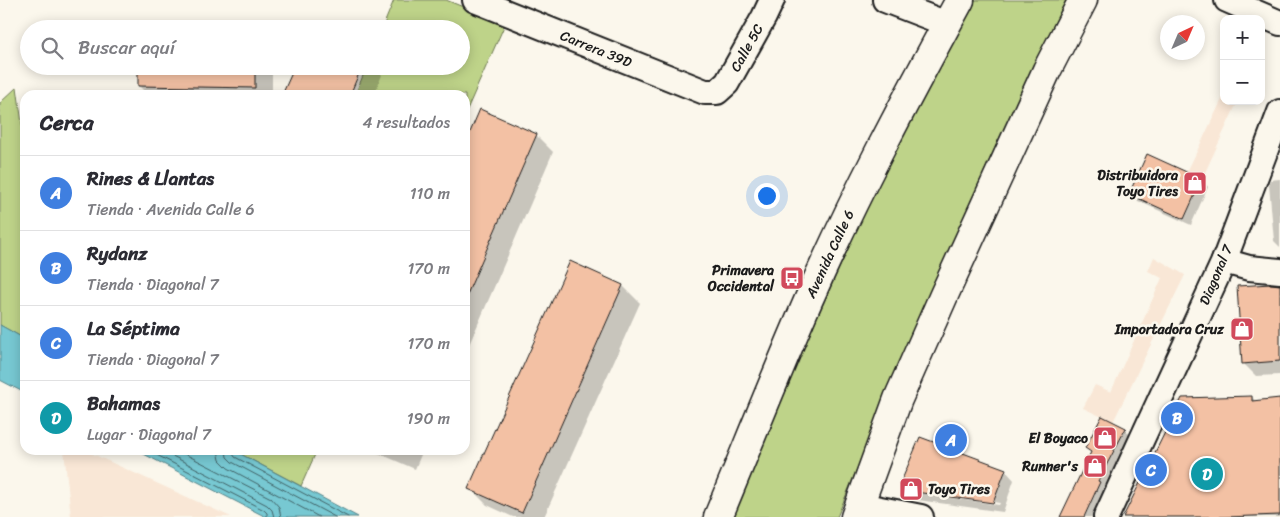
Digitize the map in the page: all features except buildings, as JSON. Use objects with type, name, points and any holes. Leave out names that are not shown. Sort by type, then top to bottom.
[{"type":"main road","name":"Avenida Calle 6","points":[[718,517],[808,300],[896,117],[960,0]]},
{"type":"main road","points":[[858,511],[898,399],[1043,78],[1083,0]]},
{"type":"street","name":"Carrera 39D","points":[[475,0],[704,92],[718,92]]},
{"type":"street","name":"Calle 5C","points":[[718,92],[727,83],[772,0]]},
{"type":"street","points":[[884,0],[947,24]]},
{"type":"street","points":[[1227,0],[1277,23]]},
{"type":"street","name":"Diagonal 7","points":[[1106,517],[1224,261],[1280,112]]},
{"type":"street","points":[[1224,261],[1249,268],[1280,271]]},
{"type":"street","points":[[858,511],[921,517]]},
{"type":"shaded area","points":[[1220,103],[1220,105],[1236,105],[1202,179],[1187,172]]},
{"type":"shaded area","points":[[1154,257],[1185,275],[1113,422],[1083,408],[1095,385],[1111,392],[1162,278],[1148,271]]},
{"type":"shaded area","points":[[65,455],[95,455],[231,517],[71,517]]},
{"type":"green space","points":[[394,0],[446,0],[505,24],[470,103],[470,90],[357,90],[363,75],[470,75],[470,20],[386,20]]},
{"type":"green space","points":[[975,0],[1066,0],[1005,125],[936,279],[837,517],[731,517],[806,342],[880,178]]},
{"type":"green space","points":[[17,87],[20,109],[20,336],[0,325],[0,103]]},
{"type":"green space","points":[[242,455],[315,455],[301,486]]},
{"type":"water","points":[[0,325],[20,336],[20,390],[0,380]]},
{"type":"water","points":[[146,455],[242,455],[358,517],[266,517]]},
{"type":"place","name":"Distribuidora Toyo Tires","points":[[1195,183]]},
{"type":"place","name":"Primavera Occidental","points":[[792,278]]},
{"type":"place","name":"Importadora Cruz","points":[[1242,329]]},
{"type":"place","name":"Rydanz","points":[[1177,418]]},
{"type":"place","name":"El Boyaco","points":[[1105,438]]},
{"type":"place","name":"Rines & Llantas","points":[[951,440]]},
{"type":"place","name":"Runner's","points":[[1095,466]]},
{"type":"place","name":"La Séptima","points":[[1151,470]]},
{"type":"place","name":"Bahamas","points":[[1207,474]]},
{"type":"place","name":"Toyo Tires","points":[[911,489]]}]
